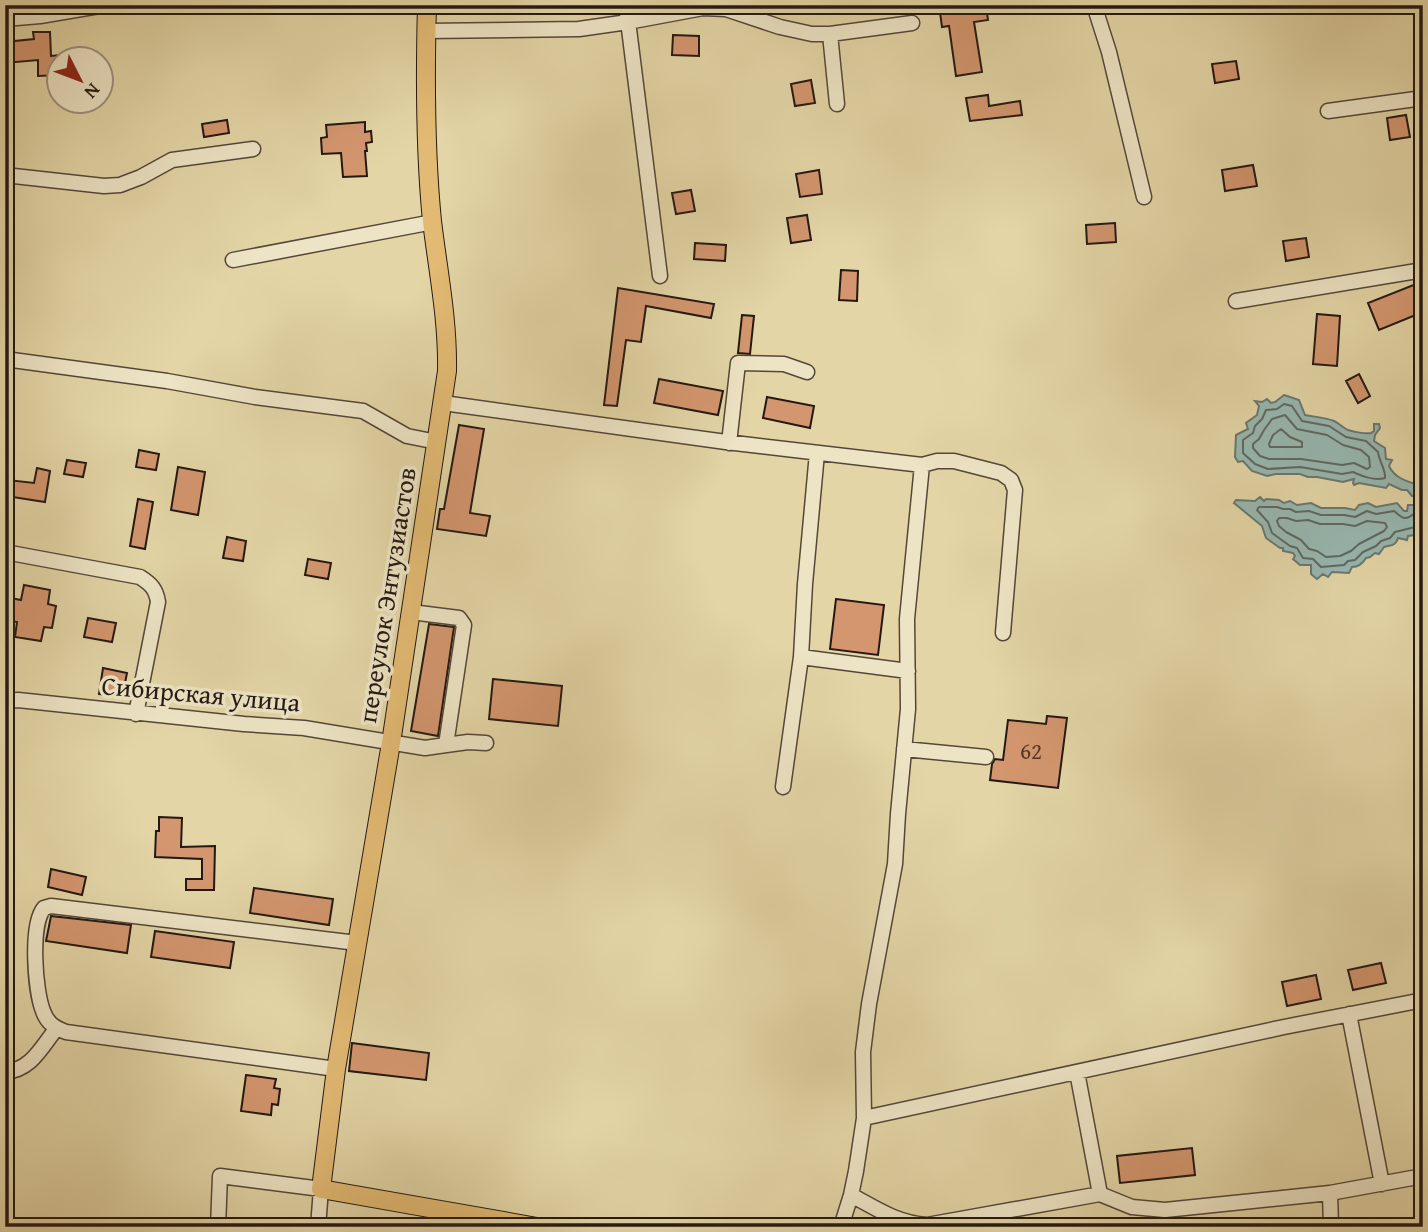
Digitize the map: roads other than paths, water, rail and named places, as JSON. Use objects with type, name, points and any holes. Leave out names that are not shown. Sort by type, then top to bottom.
[{"type":"main road","name":"переулок Энтузиастов","points":[[321,1189],[336,1069],[391,743],[447,371],[447,341],[429,185],[427,5]]},
{"type":"main road","points":[[321,1189],[537,1227]]},
{"type":"street","points":[[5,19],[105,5]]},
{"type":"street","points":[[626,5],[660,276]]},
{"type":"street","points":[[1094,5],[1109,52],[1144,197]]},
{"type":"street","points":[[426,31],[579,29],[703,8],[726,9],[780,27],[812,34],[912,23]]},
{"type":"street","points":[[830,34],[837,104]]},
{"type":"street","points":[[1328,111],[1423,98]]},
{"type":"street","points":[[5,175],[104,186],[120,185],[172,160],[253,149]]},
{"type":"street","points":[[233,260],[433,222]]},
{"type":"street","points":[[1236,301],[1423,270]]},
{"type":"street","points":[[5,359],[363,411],[407,436],[437,442]]},
{"type":"street","points":[[729,443],[738,363],[784,363],[807,372]]},
{"type":"street","points":[[443,403],[817,453],[922,464],[954,461],[1001,473],[1011,480],[1015,491],[1003,633]]},
{"type":"street","points":[[783,787],[801,657],[817,453]]},
{"type":"street","points":[[841,1227],[851,1195],[864,1118],[863,1052],[869,1004],[895,864],[908,709],[907,619],[922,464]]},
{"type":"street","points":[[5,552],[140,577],[149,582],[156,591],[158,602],[136,714]]},
{"type":"street","points":[[411,612],[459,618],[464,625],[446,744]]},
{"type":"street","points":[[801,657],[908,671]]},
{"type":"street","name":"Сибирская улица","points":[[5,701],[304,728],[425,748],[468,742],[486,743]]},
{"type":"street","points":[[904,749],[986,757]]},
{"type":"street","points":[[336,1069],[56,1029],[43,1012],[39,997],[35,947],[39,916],[47,906],[357,943]]},
{"type":"street","points":[[864,1118],[1423,999]]},
{"type":"street","points":[[1349,1014],[1382,1184]]},
{"type":"street","points":[[5,1072],[25,1066],[56,1029]]},
{"type":"street","points":[[1077,1072],[1100,1194]]},
{"type":"street","points":[[218,1227],[220,1176],[321,1189]]},
{"type":"street","points":[[851,1195],[892,1218],[911,1224],[927,1225],[1100,1194],[1132,1207],[1164,1210],[1330,1193],[1423,1176]]},
{"type":"street","name":"переулок Энтузиастов","points":[[318,1227],[321,1189]]},
{"type":"street","points":[[1330,1193],[1331,1227]]},
{"type":"street","points":[[432,1208],[441,1227]]},
{"type":"water","points":[[1284,395],[1299,400],[1305,415],[1336,422],[1348,430],[1371,433],[1374,431],[1374,424],[1379,424],[1374,441],[1385,448],[1386,459],[1392,460],[1389,466],[1394,473],[1416,484],[1415,496],[1389,484],[1386,488],[1359,483],[1354,485],[1354,479],[1343,482],[1300,474],[1267,476],[1252,471],[1243,461],[1238,462],[1235,457],[1236,435],[1248,429],[1246,423],[1257,415],[1259,406],[1255,401],[1262,402],[1267,399],[1271,403]]},
{"type":"water","points":[[1260,497],[1264,501],[1290,501],[1297,505],[1311,503],[1321,508],[1355,510],[1359,505],[1368,503],[1376,507],[1397,503],[1404,511],[1407,511],[1408,505],[1413,505],[1420,507],[1423,514],[1423,532],[1408,536],[1407,540],[1398,538],[1395,544],[1384,547],[1379,554],[1375,553],[1352,567],[1349,573],[1332,572],[1328,577],[1323,574],[1317,579],[1311,574],[1311,565],[1300,565],[1293,559],[1293,553],[1283,551],[1283,548],[1266,538],[1262,526],[1234,503],[1236,500],[1255,501]]}]
